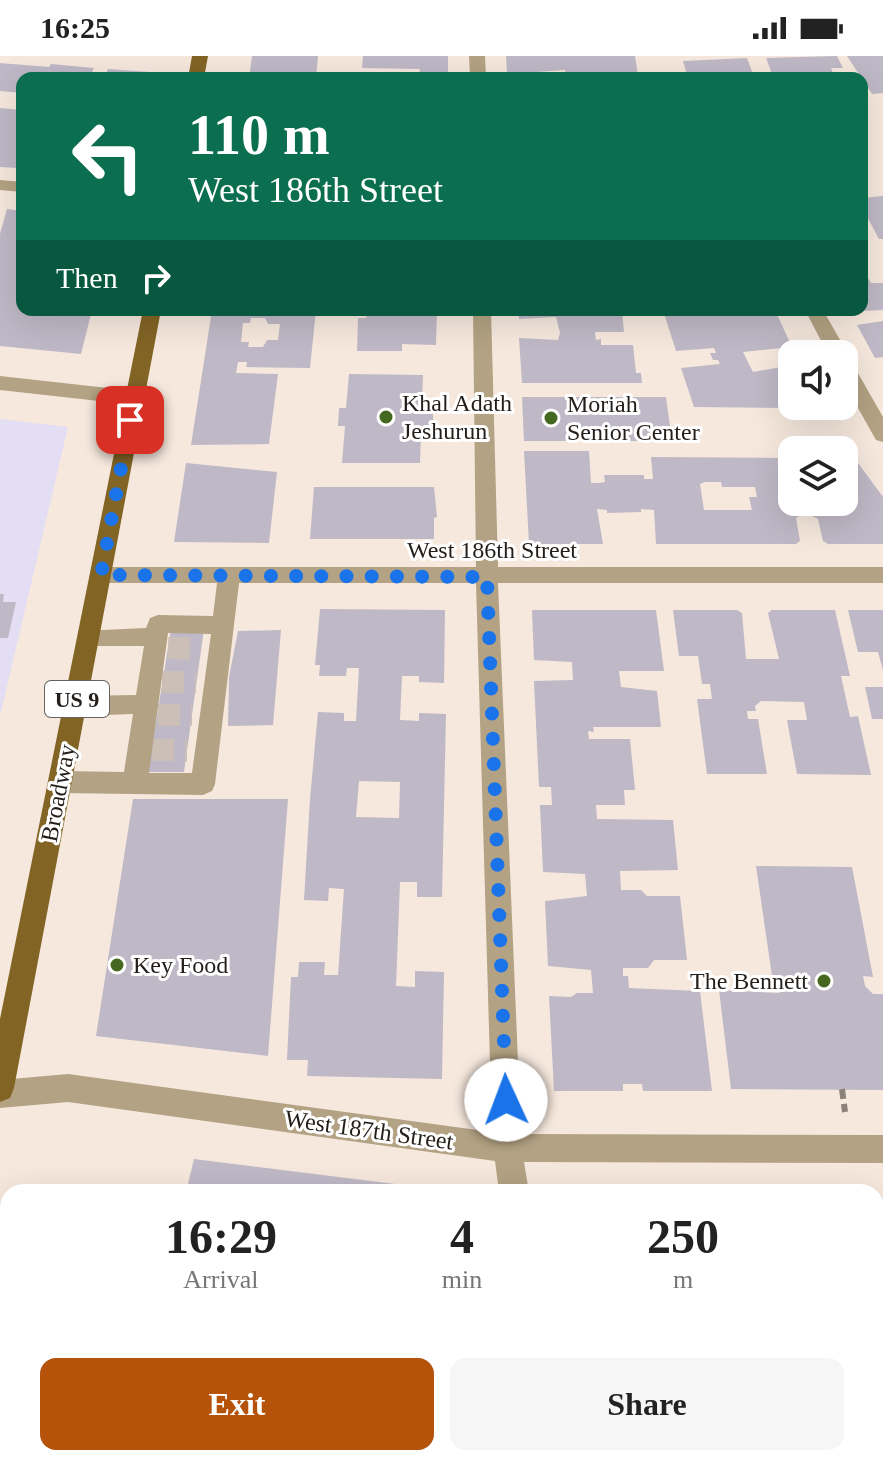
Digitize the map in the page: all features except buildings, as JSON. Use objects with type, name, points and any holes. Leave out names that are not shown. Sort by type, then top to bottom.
[{"type":"main road","name":"Broadway","points":[[0,1088],[151,316]]},
{"type":"street","points":[[482,316],[487,577],[507,1148],[513,1184]]},
{"type":"street","points":[[817,316],[830,340]]},
{"type":"street","points":[[0,383],[135,398]]},
{"type":"street","points":[[858,391],[883,435]]},
{"type":"street","name":"West 186th Street","points":[[101,575],[883,575]]},
{"type":"street","points":[[61,782],[203,784],[197,750],[211,649],[223,625],[229,576]]},
{"type":"street","points":[[135,783],[146,750],[159,645],[158,624],[223,625]]},
{"type":"street","points":[[89,637],[159,645]]},
{"type":"street","points":[[75,706],[152,700]]},
{"type":"street","name":"West 187th Street","points":[[0,1094],[77,1089],[507,1148],[883,1149]]},
{"type":"path","points":[[842,1089],[845,1112]]},
{"type":"shaded area","points":[[0,419],[68,427],[0,716]]},
{"type":"tunnel","points":[[168,648],[201,649]]},
{"type":"tunnel","points":[[162,682],[196,682]]},
{"type":"tunnel","points":[[158,715],[192,715]]},
{"type":"tunnel","points":[[152,750],[187,750]]},
{"type":"place","name":"Khal Adath Jeshurun","points":[[386,417]]},
{"type":"place","name":"Moriah Senior Center","points":[[551,418]]},
{"type":"place","name":"Key Food","points":[[117,965]]},
{"type":"place","name":"The Bennett","points":[[824,981]]},
{"type":"route","points":[[130,420],[101,575],[487,577],[506,1100]]}]
